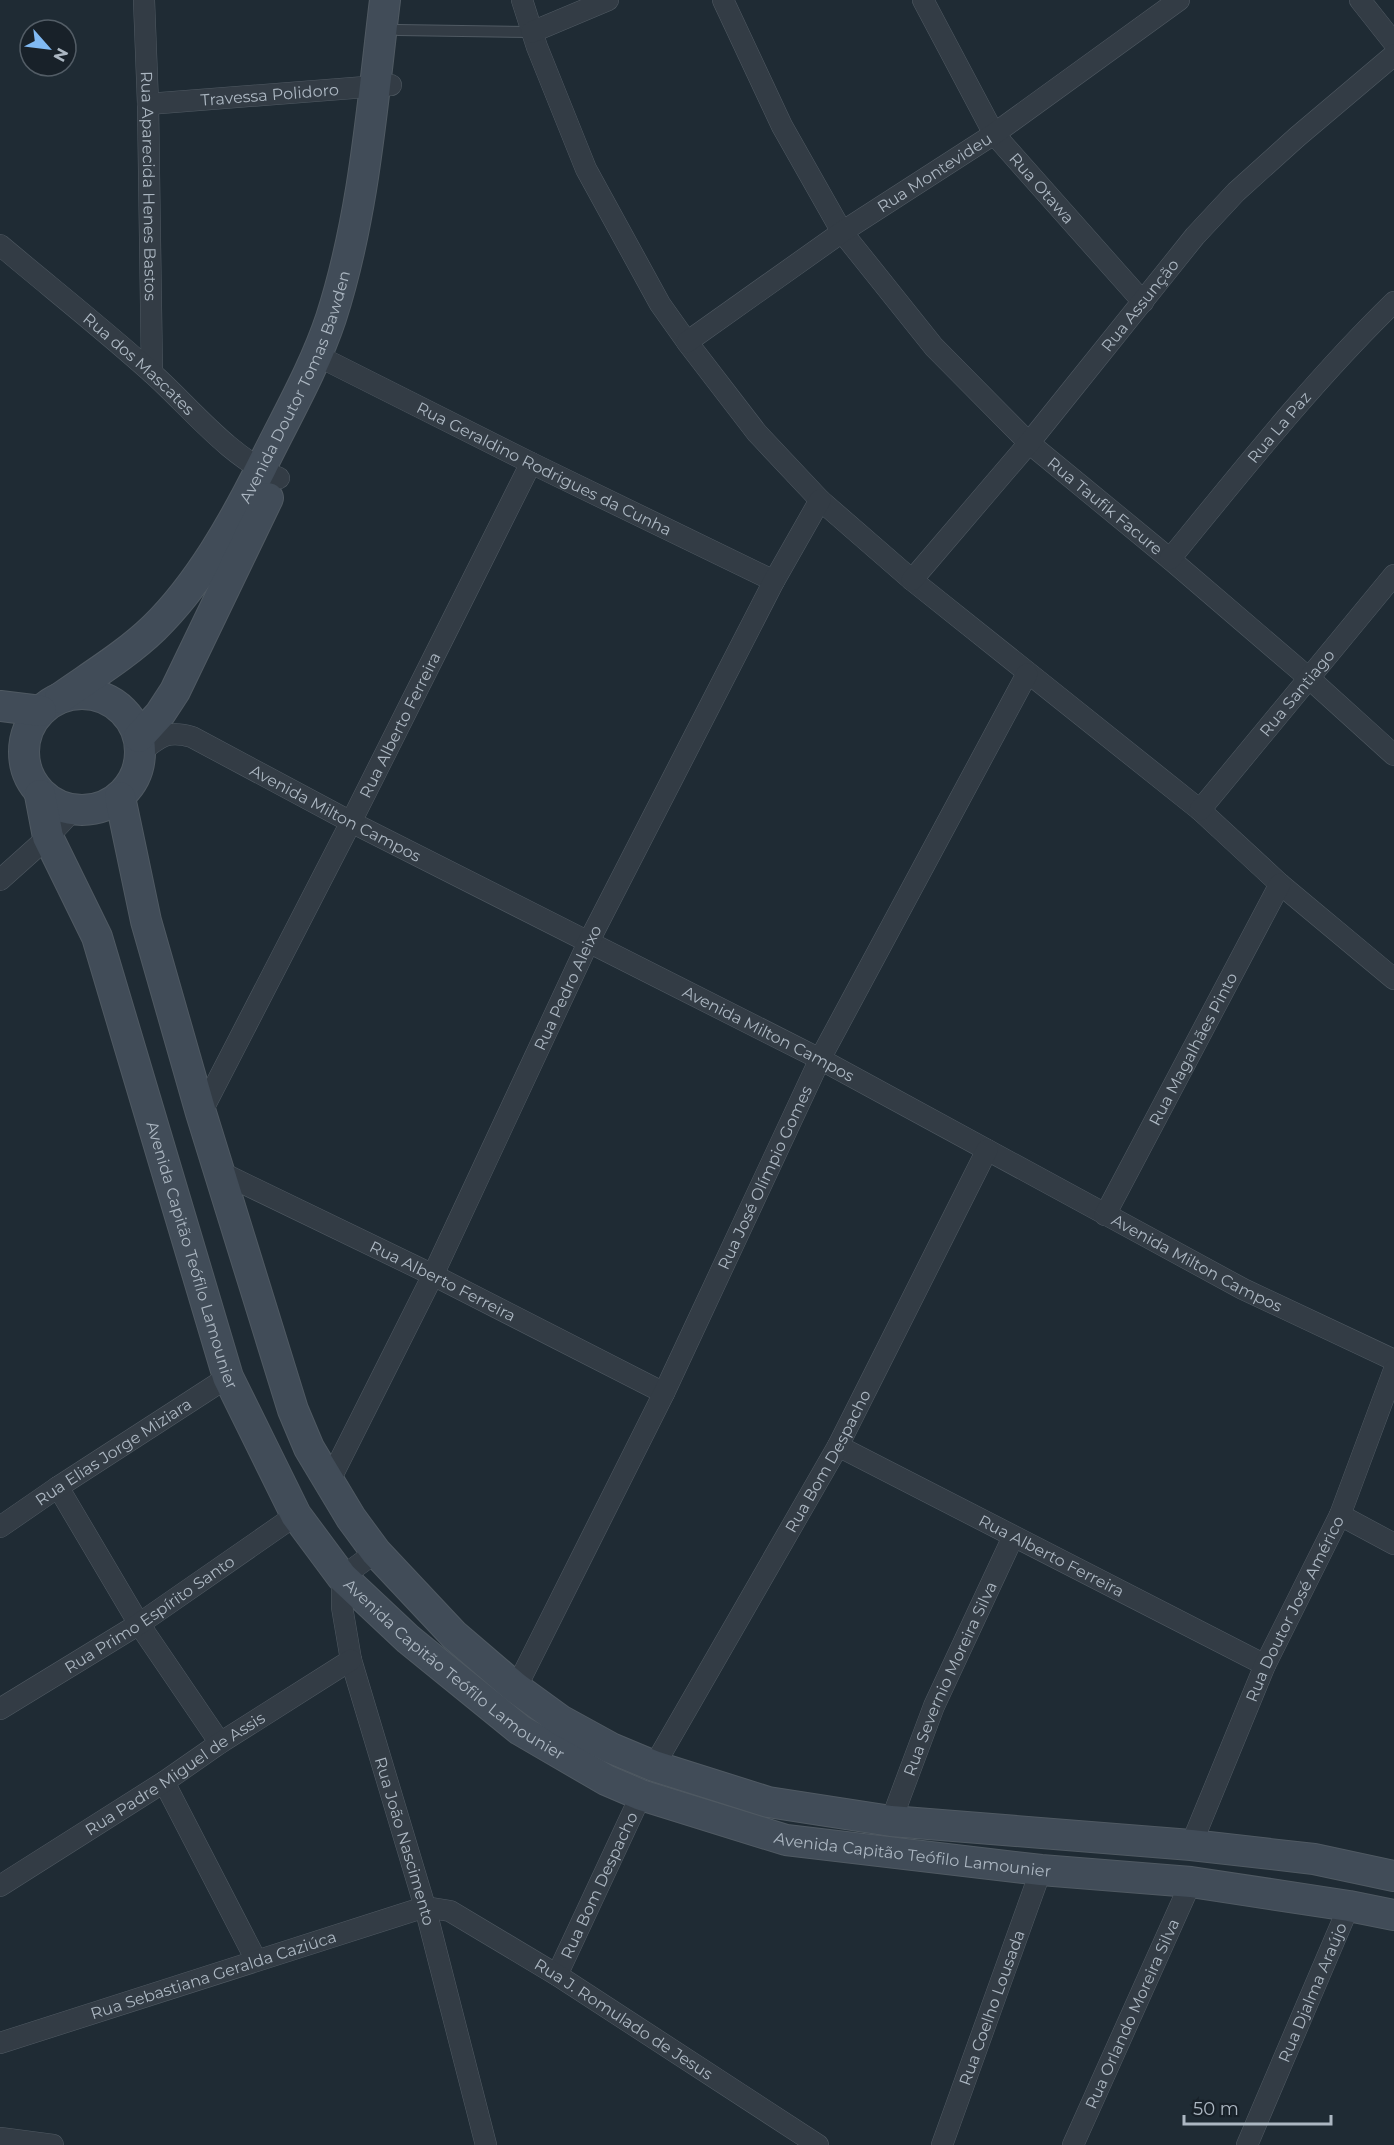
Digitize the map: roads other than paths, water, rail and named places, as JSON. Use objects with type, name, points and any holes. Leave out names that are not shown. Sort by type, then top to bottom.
[{"type":"main road","name":"Avenida Doutor Tomas Bawden","points":[[383,86],[386,0]]},
{"type":"main road","name":"Avenida Doutor Tomas Bawden","points":[[140,745],[175,691],[259,515],[269,474],[323,359],[383,86],[398,30],[401,0]]},
{"type":"main road","name":"Avenida Doutor Tomas Bawden","points":[[50,705],[135,646],[156,626],[189,587],[240,510],[269,474]]},
{"type":"main road","points":[[0,706],[50,705],[79,694],[99,696],[117,705],[131,719],[140,745],[140,765],[129,788],[120,797],[106,806],[92,810],[74,809],[58,805],[40,795],[25,765],[0,738]]},
{"type":"main road","points":[[25,765],[24,746],[30,727],[50,705]]},
{"type":"main road","name":"Avenida Capitão Teófilo Lamounier","points":[[40,795],[48,837],[97,937],[228,1377],[296,1515],[342,1577],[408,1639],[520,1730],[606,1780],[640,1795],[786,1840],[1041,1870],[1191,1882],[1394,1915]]},
{"type":"main road","name":"Avenida Capitão Teófilo Lamounier","points":[[120,797],[146,921],[201,1113],[293,1410],[309,1448],[351,1518],[376,1552],[454,1635],[516,1688],[560,1720],[610,1748],[654,1766],[768,1802],[891,1821],[1191,1845],[1314,1859],[1394,1876]]},
{"type":"main road","points":[[1311,1901],[1314,1859]]},
{"type":"street","points":[[522,0],[532,32],[586,169],[660,304],[757,433],[820,500],[912,580],[1200,810],[1280,884],[1394,978]]},
{"type":"street","points":[[532,32],[608,0]]},
{"type":"street","name":"Rua Taufik Facure","points":[[723,0],[782,126],[843,232],[934,347],[1029,443],[1170,559],[1310,679],[1394,755]]},
{"type":"street","name":"Rua Otawa","points":[[923,0],[994,134],[1143,302]]},
{"type":"street","name":"Rua Montevideu","points":[[687,342],[843,232],[994,134],[1179,0]]},
{"type":"street","points":[[1360,0],[1394,43]]},
{"type":"street","name":"Rua Aparecida Henes Bastos","points":[[138,1],[148,104],[152,373]]},
{"type":"street","name":"Rua Assunção","points":[[912,580],[1029,443],[1195,236],[1236,192],[1394,55]]},
{"type":"street","name":"Travessa Polidoro","points":[[148,104],[383,86]]},
{"type":"street","name":"Rua dos Mascates","points":[[0,245],[152,373],[234,450],[269,474]]},
{"type":"street","name":"Rua La Paz","points":[[1170,559],[1291,410],[1394,302]]},
{"type":"street","name":"Rua Geraldino Rodrigues da Cunha","points":[[323,359],[774,581]]},
{"type":"street","name":"Rua Alberto Ferreira","points":[[201,1113],[351,822],[531,463]]},
{"type":"street","name":"Rua Pedro Aleixo","points":[[330,1482],[433,1275],[588,944],[774,581],[820,500]]},
{"type":"street","name":"Rua Santiago","points":[[1200,810],[1394,575]]},
{"type":"street","name":"Rua José Olímpio Gomes","points":[[516,1688],[664,1393],[820,1059],[1027,674]]},
{"type":"street","name":"Avenida Milton Campos","points":[[140,745],[168,733],[180,733],[192,737],[588,944],[820,1059],[1243,1289],[1394,1360]]},
{"type":"street","points":[[0,880],[48,837],[74,809]]},
{"type":"street","name":"Rua Magalhães Pinto","points":[[1105,1215],[1280,884]]},
{"type":"street","name":"Rua Bom Despacho","points":[[654,1766],[838,1446],[987,1150]]},
{"type":"street","name":"Rua Alberto Ferreira","points":[[219,1172],[433,1275],[664,1393]]},
{"type":"street","name":"Rua Doutor José Américo","points":[[1191,1845],[1265,1665],[1340,1515],[1394,1370]]},
{"type":"street","name":"Rua Elias Jorge Miziara","points":[[0,1527],[228,1377]]},
{"type":"street","name":"Rua Alberto Ferreira","points":[[838,1446],[1265,1665]]},
{"type":"street","points":[[58,1487],[138,1624],[220,1743]]},
{"type":"street","name":"Rua Primo Espírito Santo","points":[[0,1709],[138,1624],[296,1515]]},
{"type":"street","points":[[1340,1515],[1394,1544]]},
{"type":"street","name":"Rua Severnio Moreira Silva","points":[[891,1821],[934,1706],[1013,1537]]},
{"type":"street","points":[[342,1577],[376,1552]]},
{"type":"street","name":"Rua João Nascimento","points":[[342,1577],[342,1607],[351,1660],[425,1906],[486,2145]]},
{"type":"street","name":"Rua Padre Miguel de Assis","points":[[0,1886],[351,1660]]},
{"type":"street","points":[[164,1782],[256,1960]]},
{"type":"street","name":"Rua Bom Despacho","points":[[557,1975],[640,1795]]},
{"type":"street","name":"Rua Coelho Lousada","points":[[942,2145],[1041,1870]]},
{"type":"street","name":"Rua Orlando Moreira Silva","points":[[1073,2145],[1191,1882]]},
{"type":"street","name":"Rua Sebastiana Geralda Caziúca","points":[[0,2043],[425,1906]]},
{"type":"street","name":"Rua J. Romulado de Jesus","points":[[425,1906],[450,1911],[557,1975],[818,2145]]},
{"type":"street","name":"Rua Djalma Araújo","points":[[1246,2145],[1348,1906]]},
{"type":"street","points":[[0,2138],[53,2145]]},
{"type":"lane","points":[[398,30],[532,32]]}]
